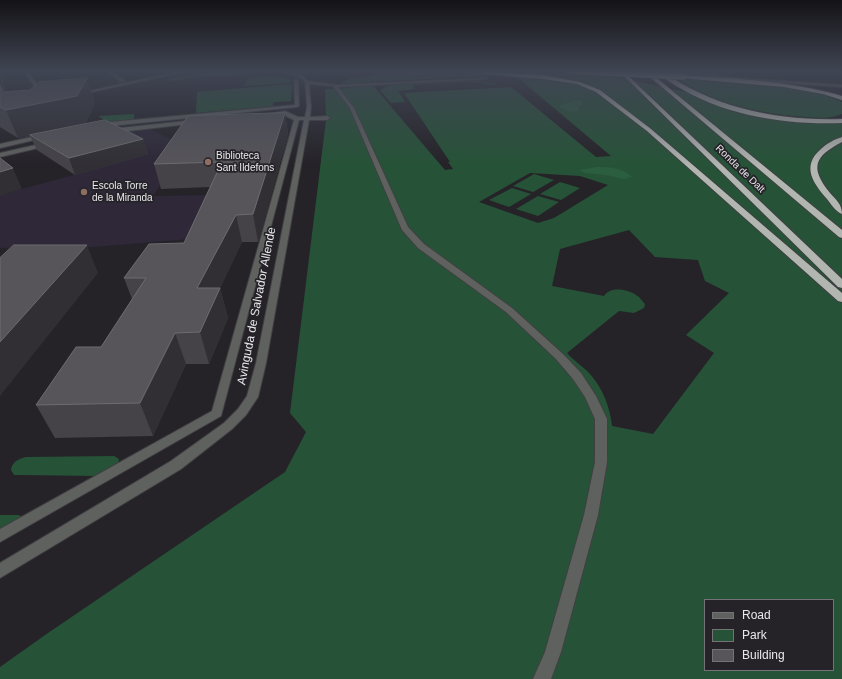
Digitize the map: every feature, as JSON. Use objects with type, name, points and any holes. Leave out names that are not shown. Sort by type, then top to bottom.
[{"type":"highway","points":[[613,103],[649,130],[842,299]]},
{"type":"highway","name":"Ronda de Dalt","points":[[654,103],[842,285]]},
{"type":"highway","name":"Ronda de Dalt","points":[[683,103],[842,235]]},
{"type":"highway","points":[[720,103],[739,109],[802,121],[842,121]]},
{"type":"highway","points":[[842,139],[824,148],[816,156],[813,164],[814,173],[818,182],[842,211]]},
{"type":"street","points":[[297,103],[297,106],[96,127],[309,107]]},
{"type":"street","name":"Avinguda de Salvador Allende","points":[[0,571],[176,465],[228,426],[242,412],[249,402],[257,382],[261,363],[302,119],[309,107],[309,103]]},
{"type":"street","points":[[348,103],[352,108],[396,212],[405,228],[421,246],[509,310],[542,340],[577,376],[590,396],[601,419],[600,462],[590,515],[554,652],[542,679]]},
{"type":"street","points":[[102,132],[285,113],[302,119],[327,118]]},
{"type":"street","points":[[0,536],[216,413],[302,119]]},
{"type":"street","points":[[0,146],[55,138]]},
{"type":"street","points":[[0,151],[55,138]]},
{"type":"street","points":[[0,156],[55,138]]},
{"type":"shaded area","name":"Escola Torre de la Miranda","points":[[150,129],[179,143],[188,143],[153,196],[210,195],[190,239],[56,250],[59,246],[0,248],[0,195],[106,166],[119,132]]},
{"type":"green space","points":[[196,103],[274,103],[273,106],[196,113]]},
{"type":"green space","points":[[325,103],[388,103],[445,170],[453,169],[448,162],[450,162],[410,103],[530,103],[596,157],[611,156],[548,103],[710,103],[727,108],[796,121],[842,123],[842,679],[0,679],[0,667],[285,472],[306,432],[290,413],[326,120]],"holes":[[[530,173],[580,176],[608,185],[554,218],[538,223],[479,202]],[[629,230],[655,257],[698,260],[705,281],[729,293],[686,335],[714,353],[653,434],[612,426],[608,405],[599,386],[588,371],[567,353],[619,311],[634,313],[644,308],[645,304],[633,293],[624,290],[610,291],[604,296],[552,286],[560,249]]]},
{"type":"green space","points":[[568,103],[583,103],[583,104],[577,108],[580,109],[577,111],[569,111],[559,106]]},
{"type":"green space","points":[[728,103],[842,103],[842,114],[838,116],[815,118],[789,116]]},
{"type":"green space","points":[[134,114],[134,119],[108,122],[98,116]]},
{"type":"green space","points":[[597,167],[621,170],[632,177],[624,179],[585,173],[579,170]]},
{"type":"green space","points":[[534,174],[554,180],[533,192],[513,186]]},
{"type":"green space","points":[[560,182],[580,188],[561,200],[540,194]]},
{"type":"green space","points":[[512,188],[531,194],[509,207],[489,200]]},
{"type":"green space","points":[[538,196],[559,202],[538,216],[516,209]]},
{"type":"green space","points":[[114,456],[119,459],[118,464],[99,476],[14,475],[11,470],[16,461],[26,457]]},
{"type":"green space","points":[[0,515],[19,515],[24,519],[0,533]]},
{"type":"building","points":[[0,103],[43,103],[6,110],[0,107]]},
{"type":"building","points":[[285,113],[253,214],[236,215],[197,288],[220,288],[200,332],[175,333],[140,403],[36,405],[76,347],[101,347],[146,278],[124,278],[149,244],[184,243],[222,162],[154,164],[188,116]]},
{"type":"building","points":[[105,120],[143,139],[69,158],[30,135]]},
{"type":"building","points":[[0,158],[13,168],[0,172]]},
{"type":"building","points":[[14,245],[87,245],[0,342],[0,258]]},
{"type":"place","name":"Biblioteca Sant Ildefons","points":[[208,162]]},
{"type":"place","name":"Escola Torre de la Miranda","points":[[84,192]]}]
